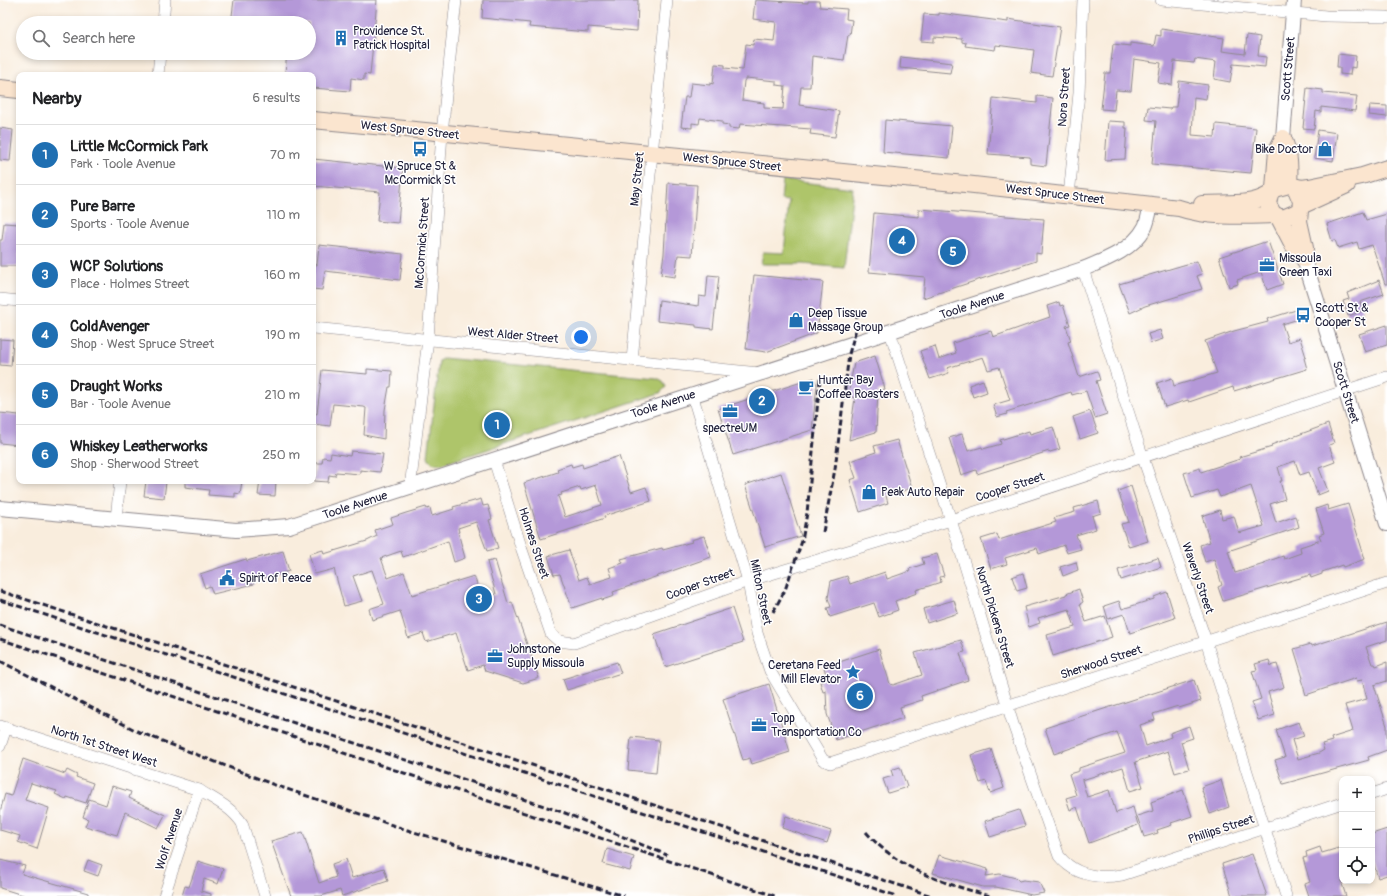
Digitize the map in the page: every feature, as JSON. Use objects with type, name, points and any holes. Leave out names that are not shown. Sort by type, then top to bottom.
[{"type":"main road","points":[[0,88],[16,90]]},
{"type":"main road","name":"West Spruce Street","points":[[316,120],[1069,196],[1151,206]]},
{"type":"main road","points":[[1282,138],[1277,150],[1282,189]]},
{"type":"main road","points":[[1179,208],[1187,205],[1245,203],[1262,199],[1282,189],[1309,187],[1362,176],[1387,168]]},
{"type":"main road","points":[[1151,206],[1179,208],[1188,211],[1215,214],[1276,216],[1283,218],[1291,216],[1300,209],[1362,176]]},
{"type":"main road","points":[[1282,189],[1300,196],[1299,221],[1305,248],[1304,259]]},
{"type":"main road","points":[[1282,189],[1268,204],[1293,245],[1304,259]]},
{"type":"street","points":[[164,16],[165,0]]},
{"type":"street","name":"McCormick Street","points":[[410,488],[428,340],[442,133],[456,0]]},
{"type":"street","name":"May Street","points":[[632,360],[667,0]]},
{"type":"street","name":"Nora Street","points":[[1069,196],[1079,93],[1083,0]]},
{"type":"street","points":[[1161,0],[1294,6],[1387,17]]},
{"type":"street","name":"Scott Street","points":[[1282,138],[1294,6]]},
{"type":"street","points":[[158,72],[159,60]]},
{"type":"street","name":"Toole Avenue","points":[[0,508],[236,530],[289,526],[410,488],[759,372],[890,332],[1083,269],[1106,260],[1132,244],[1146,227],[1151,206]]},
{"type":"street","name":"Scott Street","points":[[1304,259],[1387,524]]},
{"type":"street","name":"Waverly Street","points":[[1083,269],[1143,458],[1206,642],[1286,896]]},
{"type":"street","points":[[0,299],[16,301]]},
{"type":"street","name":"West Alder Street","points":[[316,328],[759,372]]},
{"type":"street","name":"North Dickens Street","points":[[890,332],[951,520],[1008,705],[1059,856],[1065,864],[1082,874],[1108,877]]},
{"type":"street","name":"Cooper Street","points":[[551,634],[559,641],[574,643],[748,581],[951,520],[1143,458],[1387,376]]},
{"type":"street","name":"Milton Street","points":[[692,394],[748,581],[757,633],[770,672],[823,760]]},
{"type":"street","name":"Holmes Street","points":[[494,460],[522,550],[551,634]]},
{"type":"street","points":[[116,519],[120,484]]},
{"type":"street","name":"Sherwood Street","points":[[823,760],[830,763],[1387,583]]},
{"type":"street","points":[[0,746],[3,727]]},
{"type":"street","name":"North 1st Street West","points":[[3,727],[200,790],[235,813],[242,823],[265,896]]},
{"type":"street","points":[[1375,793],[1387,789]]},
{"type":"street","name":"Wolf Avenue","points":[[164,896],[200,790]]},
{"type":"street","name":"Phillips Street","points":[[1108,877],[1122,875],[1339,804]]},
{"type":"green space","points":[[783,180],[853,188],[844,268],[803,264],[761,264],[763,252],[784,253],[789,201],[781,200]]},
{"type":"green space","points":[[443,358],[657,378],[663,381],[666,387],[660,393],[443,464],[436,464],[432,463],[428,457],[439,361]]},
{"type":"building","name":"Providence St. Patrick Hospital","points":[[234,0],[377,0],[370,75],[364,74],[364,80],[351,78],[350,91],[316,88],[316,72],[285,72],[286,60],[316,60],[316,16],[232,16]]},
{"type":"building","points":[[483,0],[638,0],[637,31],[588,27],[588,32],[529,27],[530,23],[482,18]]},
{"type":"building","points":[[755,0],[808,3],[808,1],[819,1],[820,7],[847,9],[846,19],[852,20],[844,60],[812,56],[810,87],[801,87],[799,105],[839,111],[835,137],[810,134],[811,129],[740,124],[739,129],[729,128],[729,125],[722,124],[722,121],[700,118],[699,124],[692,123],[692,128],[681,127],[685,97],[689,97],[691,83],[713,84],[715,64],[725,65],[725,68],[743,70],[746,44],[753,45],[754,39],[774,41],[776,22],[753,19]],"holes":[[[746,78],[776,81],[776,85],[785,86],[783,109],[764,108],[764,103],[742,100],[744,81]]]},
{"type":"building","points":[[939,13],[1008,22],[1008,19],[1060,27],[1052,76],[1031,73],[1034,50],[996,45],[995,50],[965,46],[966,43],[962,42],[962,39],[934,37],[934,42],[921,41],[924,14],[939,15]]},
{"type":"building","points":[[1161,29],[1224,38],[1222,51],[1245,54],[1247,35],[1260,37],[1258,56],[1266,57],[1265,67],[1233,64],[1230,82],[1214,79],[1216,62],[1195,59],[1194,63],[1174,61],[1172,85],[1158,83],[1161,63],[1134,59],[1131,91],[1116,90],[1114,110],[1101,109],[1105,73],[1110,73],[1113,44],[1130,46],[1130,43],[1154,46],[1156,35],[1161,36]]},
{"type":"building","points":[[1338,54],[1356,56],[1355,68],[1351,67],[1350,75],[1340,74],[1340,67],[1337,67]]},
{"type":"building","points":[[901,57],[952,63],[950,73],[900,68]]},
{"type":"building","points":[[1179,81],[1208,85],[1206,99],[1194,97],[1192,135],[1215,137],[1216,124],[1256,128],[1251,173],[1152,164],[1156,121],[1146,120],[1148,107],[1170,109],[1171,107],[1176,107]]},
{"type":"building","points":[[1307,88],[1323,90],[1323,93],[1357,96],[1355,111],[1321,107],[1321,112],[1316,111],[1314,129],[1303,128]]},
{"type":"building","points":[[1037,96],[1053,98],[1046,166],[1030,164],[1030,157],[988,154],[993,98],[1037,103]]},
{"type":"building","points":[[1370,105],[1387,106],[1387,117],[1369,115]]},
{"type":"building","points":[[885,120],[952,126],[949,158],[883,152]]},
{"type":"building","points":[[1108,121],[1125,122],[1125,128],[1127,128],[1125,159],[1105,160]]},
{"type":"building","points":[[0,128],[13,130],[10,161],[0,160]]},
{"type":"building","name":"Bike Doctor","points":[[1318,130],[1337,133],[1333,161],[1314,158]]},
{"type":"building","points":[[316,159],[403,168],[398,223],[377,221],[380,192],[316,186]]},
{"type":"building","points":[[668,183],[697,185],[692,256],[678,255],[675,277],[661,275],[664,254]]},
{"type":"building","points":[[919,209],[1044,219],[1041,254],[1036,253],[1036,261],[923,298],[925,277],[869,272],[874,213],[919,217]]},
{"type":"building","points":[[1363,212],[1366,220],[1387,214],[1387,284],[1385,284],[1372,245],[1359,249],[1357,242],[1338,248],[1335,240],[1332,241],[1327,224]]},
{"type":"building","points":[[4,223],[16,224],[16,266],[0,266],[0,240],[2,240]]},
{"type":"building","points":[[1268,241],[1283,284],[1267,290],[1261,272],[1237,280],[1238,284],[1229,287],[1219,257]]},
{"type":"building","points":[[319,245],[403,254],[400,280],[325,271],[322,290],[316,289]]},
{"type":"building","points":[[1197,261],[1202,274],[1197,276],[1202,289],[1145,306],[1130,313],[1119,284]]},
{"type":"building","points":[[708,275],[719,276],[713,329],[696,327],[696,325],[657,321],[659,300],[698,306],[699,296],[706,297]]},
{"type":"building","points":[[754,275],[823,282],[817,333],[766,352],[746,349]]},
{"type":"building","points":[[1379,280],[1384,294],[1360,302],[1363,311],[1348,316],[1343,301],[1349,299],[1347,293]]},
{"type":"building","points":[[1059,302],[1060,306],[1063,305],[1070,325],[1066,326],[1071,341],[1068,342],[1079,377],[1097,371],[1100,380],[1096,381],[1107,414],[1095,418],[1086,391],[1072,395],[1071,392],[1006,412],[1007,414],[997,417],[993,405],[1010,400],[999,367],[988,370],[983,357],[947,368],[949,373],[930,379],[920,351],[935,346],[939,359],[956,353],[953,343],[991,331],[993,337],[1050,317],[1047,306]]},
{"type":"building","points":[[1296,310],[1299,319],[1282,324],[1288,342],[1300,338],[1306,357],[1304,358],[1307,369],[1234,391],[1233,387],[1189,402],[1188,400],[1165,407],[1157,383],[1172,378],[1174,386],[1217,373],[1205,341],[1234,331],[1268,322],[1267,319]]},
{"type":"building","points":[[1387,325],[1387,345],[1365,352],[1359,334]]},
{"type":"building","points":[[1160,330],[1163,339],[1151,343],[1148,334]]},
{"type":"building","points":[[0,339],[13,340],[11,366],[0,365]]},
{"type":"building","points":[[875,356],[885,389],[878,391],[876,432],[849,440],[855,398],[848,396],[854,363]]},
{"type":"building","points":[[367,369],[392,371],[391,387],[389,387],[385,410],[384,439],[364,435],[366,408],[364,407],[333,404],[330,426],[316,424],[322,370],[367,374]]},
{"type":"building","points":[[814,378],[817,385],[812,430],[733,455],[718,409]]},
{"type":"building","points":[[983,380],[987,392],[973,397],[969,385]]},
{"type":"building","points":[[1090,411],[1098,433],[1080,439],[1073,417]]},
{"type":"building","points":[[0,413],[16,415],[16,445],[0,443]]},
{"type":"building","points":[[1328,424],[1334,443],[1329,445],[1335,462],[1319,468],[1328,491],[1318,495],[1309,472],[1300,475],[1295,461],[1278,467],[1285,499],[1270,504],[1276,523],[1296,516],[1299,527],[1228,551],[1235,573],[1283,556],[1284,559],[1301,553],[1300,547],[1321,540],[1319,535],[1324,533],[1316,509],[1327,505],[1328,510],[1348,504],[1365,559],[1343,567],[1342,565],[1322,572],[1322,574],[1311,578],[1310,575],[1223,601],[1218,587],[1222,585],[1214,559],[1205,562],[1200,545],[1210,542],[1202,516],[1220,510],[1222,519],[1234,516],[1239,533],[1264,526],[1251,486],[1220,497],[1217,490],[1192,498],[1184,473],[1200,468],[1201,472],[1240,459],[1239,457],[1272,447],[1271,445]]},
{"type":"building","points":[[1053,427],[1060,449],[1049,451],[977,474],[976,470],[961,475],[949,438],[962,434],[968,451],[1001,444],[1000,440],[1029,431],[1030,434]]},
{"type":"building","points":[[897,440],[912,488],[886,496],[888,503],[860,512],[850,480],[856,478],[850,461],[876,452],[874,446]]},
{"type":"building","points":[[351,451],[383,454],[380,472],[360,470],[360,474],[336,472],[335,476],[329,475],[328,482],[316,481],[316,463],[322,463],[323,457],[330,458],[331,453],[350,456]]},
{"type":"building","points":[[619,456],[631,492],[646,487],[651,501],[541,539],[524,483],[558,472],[557,469],[571,464],[572,467],[582,464],[583,468]],"holes":[[[596,485],[602,505],[565,517],[558,496],[562,495],[561,493],[580,487],[581,490]]]},
{"type":"building","points":[[781,473],[801,536],[765,547],[745,485]]},
{"type":"building","points":[[146,484],[166,484],[164,498],[144,496]]},
{"type":"building","points":[[185,484],[242,484],[240,494],[235,493],[235,497],[208,495],[209,490],[185,487]]},
{"type":"building","points":[[260,484],[276,484],[275,496],[258,495]]},
{"type":"building","points":[[1131,486],[1148,541],[1129,547],[1121,524],[1129,522],[1118,491]]},
{"type":"building","points":[[481,499],[483,506],[488,505],[492,519],[489,520],[498,548],[487,551],[476,522],[458,528],[465,558],[454,562],[448,541],[403,557],[401,551],[381,558],[388,578],[404,572],[412,595],[474,576],[482,598],[496,594],[487,562],[495,560],[508,603],[512,602],[539,678],[523,683],[485,671],[483,665],[468,670],[456,633],[426,642],[423,633],[408,638],[400,611],[372,620],[369,609],[384,604],[372,570],[353,576],[362,601],[344,606],[334,569],[315,574],[309,554],[323,550],[324,554],[367,541],[377,536],[375,530],[393,524],[391,518],[406,513],[426,507],[427,509],[430,508],[432,516],[454,509],[453,507]]},
{"type":"building","points":[[1098,501],[1101,513],[1092,516],[1096,529],[1076,535],[1081,549],[1067,553],[1064,545],[1039,554],[1037,548],[1005,558],[1007,564],[991,569],[981,539],[997,534],[999,540],[1056,522],[1054,518],[1075,512],[1074,508]]},
{"type":"building","points":[[704,536],[711,557],[613,592],[614,596],[602,600],[602,598],[572,608],[560,574],[554,575],[548,556],[569,550],[579,580],[587,577],[590,584],[612,577],[609,568],[623,563],[621,559],[692,542],[691,540]]},
{"type":"building","points":[[283,551],[289,571],[253,581],[254,584],[213,594],[210,586],[205,588],[200,574],[246,559],[247,561]]},
{"type":"building","points":[[937,554],[944,576],[940,577],[941,582],[916,590],[917,593],[895,601],[898,610],[879,617],[874,603],[830,617],[827,608],[831,607],[828,598],[831,581],[847,576],[850,584],[885,572],[887,579],[910,571],[909,569],[924,564],[922,558]]},
{"type":"building","points":[[1158,558],[1161,567],[1121,580],[1118,570]]},
{"type":"building","points":[[1076,562],[1078,570],[1063,576],[1060,567]]},
{"type":"building","points":[[1023,573],[1027,588],[1017,591],[1012,577]]},
{"type":"building","points":[[1079,589],[1083,602],[1080,604],[1086,622],[1105,616],[1112,637],[1053,656],[1047,635],[1075,627],[1069,609],[1038,618],[1040,623],[1029,627],[1024,607],[1066,595]]},
{"type":"building","points":[[1167,592],[1175,618],[1130,633],[1124,614],[1108,619],[1104,606],[1119,601],[1122,609],[1154,599],[1154,597]]},
{"type":"building","points":[[954,600],[958,613],[927,623],[923,609]]},
{"type":"building","points":[[732,608],[743,642],[665,667],[654,634]]},
{"type":"building","points":[[1387,622],[1387,640],[1366,647],[1372,664],[1375,664],[1376,666],[1387,662],[1387,681],[1374,685],[1387,726],[1387,750],[1368,757],[1369,760],[1283,784],[1275,760],[1285,757],[1276,730],[1299,722],[1304,736],[1292,740],[1298,759],[1319,753],[1324,750],[1322,744],[1332,741],[1331,738],[1353,731],[1345,705],[1367,699],[1362,680],[1357,681],[1356,678],[1306,695],[1301,679],[1303,678],[1294,649],[1311,644],[1312,646]]},
{"type":"building","points":[[961,640],[965,652],[960,653],[968,680],[921,696],[922,700],[900,707],[903,718],[836,740],[827,714],[826,691],[823,692],[820,682],[827,679],[824,667],[879,649],[890,684],[893,685],[922,675],[915,653]]},
{"type":"building","points":[[1269,660],[1271,666],[1277,664],[1284,687],[1268,692],[1275,715],[1258,720],[1252,702],[1261,699],[1252,671],[1257,670],[1255,664]]},
{"type":"building","points":[[617,662],[621,673],[567,690],[563,679]]},
{"type":"building","points":[[1194,680],[1201,701],[1153,714],[1155,720],[1140,725],[1146,746],[1171,737],[1170,733],[1189,726],[1193,738],[1181,742],[1189,769],[1175,773],[1168,751],[1135,762],[1143,787],[1130,791],[1123,767],[1082,780],[1087,797],[1109,790],[1116,813],[1133,807],[1138,825],[1089,843],[1077,807],[1070,810],[1066,798],[1076,795],[1069,774],[1079,771],[1079,768],[1125,753],[1117,732],[1054,754],[1045,728]]},
{"type":"building","name":"Topp Transportation Co","points":[[769,684],[790,752],[752,764],[750,758],[743,760],[723,699]]},
{"type":"building","points":[[631,737],[659,740],[656,773],[628,770]]},
{"type":"building","points":[[991,749],[1004,788],[990,793],[986,781],[980,783],[971,755]]},
{"type":"building","points":[[23,759],[65,774],[67,770],[77,775],[76,777],[93,783],[86,803],[67,797],[66,799],[55,794],[57,791],[31,783],[25,800],[49,808],[37,849],[18,842],[20,836],[0,830],[0,812],[5,794],[11,796]]},
{"type":"building","points":[[900,767],[907,787],[888,793],[883,779],[893,776],[891,770]]},
{"type":"building","points":[[1221,780],[1229,807],[1210,814],[1201,787]]},
{"type":"building","points":[[112,786],[131,792],[129,798],[165,815],[158,828],[125,812],[117,835],[85,826],[88,819],[83,817],[89,799],[106,805]]},
{"type":"building","points":[[1183,790],[1192,816],[1171,823],[1172,825],[1157,830],[1158,833],[1144,837],[1137,816],[1153,811],[1151,802]]},
{"type":"building","points":[[1019,810],[1025,826],[990,837],[985,821]]},
{"type":"building","points":[[786,816],[831,831],[827,843],[782,828]]},
{"type":"building","points":[[1387,829],[1387,875],[1378,878],[1375,868],[1375,833]]},
{"type":"building","points":[[303,832],[319,883],[336,877],[332,864],[346,859],[352,878],[384,868],[388,881],[342,896],[340,890],[321,896],[291,896],[271,841]]},
{"type":"building","points":[[1320,847],[1322,853],[1339,848],[1339,884],[1342,884],[1346,896],[1309,896],[1305,884],[1310,882],[1303,858],[1307,857],[1306,852]]},
{"type":"building","points":[[607,849],[634,857],[630,871],[603,864]]},
{"type":"building","points":[[1252,854],[1267,896],[1232,896],[1222,864]]},
{"type":"building","points":[[939,855],[988,869],[986,876],[1000,874],[1016,878],[1019,881],[1039,882],[1044,893],[1032,895],[996,887],[983,887],[933,873]]},
{"type":"building","points":[[0,860],[25,866],[22,874],[88,893],[88,896],[26,896],[0,888]]},
{"type":"building","points":[[88,860],[102,865],[98,876],[84,871]]},
{"type":"building","points":[[198,861],[223,869],[218,884],[204,879],[201,891],[211,894],[211,896],[182,896],[185,886],[189,887]]},
{"type":"railway","points":[[823,532],[835,469],[849,354],[856,329],[857,317]]},
{"type":"railway","points":[[773,612],[785,590],[802,541],[807,513],[820,379]]},
{"type":"railway","points":[[0,591],[932,896]]},
{"type":"railway","points":[[0,600],[897,896]]},
{"type":"railway","points":[[0,625],[565,813],[667,855]]},
{"type":"railway","points":[[0,639],[775,896]]},
{"type":"railway","points":[[0,661],[139,732],[272,784],[404,829],[624,896]]},
{"type":"railway","points":[[866,832],[879,845],[907,866],[955,886],[990,896]]},
{"type":"place","name":"Providence St. Patrick Hospital","points":[[341,38]]},
{"type":"place","name":"W Spruce St & McCormick St","points":[[420,149]]},
{"type":"place","name":"Bike Doctor","points":[[1325,149]]},
{"type":"place","name":"ColdAvenger","points":[[902,241]]},
{"type":"place","name":"Draught Works","points":[[953,252]]},
{"type":"place","name":"Missoula Green Taxi","points":[[1267,265]]},
{"type":"place","name":"Scott St & Cooper St","points":[[1303,315]]},
{"type":"place","name":"Deep Tissue Massage Group","points":[[796,320]]},
{"type":"place","name":"Hunter Bay Coffee Roasters","points":[[806,387]]},
{"type":"place","name":"Pure Barre","points":[[762,401]]},
{"type":"place","name":"spectreUM","points":[[730,411]]},
{"type":"place","name":"Little McCormick Park","points":[[497,425]]},
{"type":"place","name":"Peak Auto Repair","points":[[869,492]]},
{"type":"place","name":"Spirit of Peace","points":[[227,578]]},
{"type":"place","name":"WCP Solutions","points":[[479,599]]},
{"type":"place","name":"Johnstone Supply Missoula","points":[[495,656]]},
{"type":"place","name":"Ceretana Feed Mill Elevator","points":[[853,672]]},
{"type":"place","name":"Whiskey Leatherworks","points":[[860,696]]},
{"type":"place","name":"Topp Transportation Co","points":[[759,725]]}]
